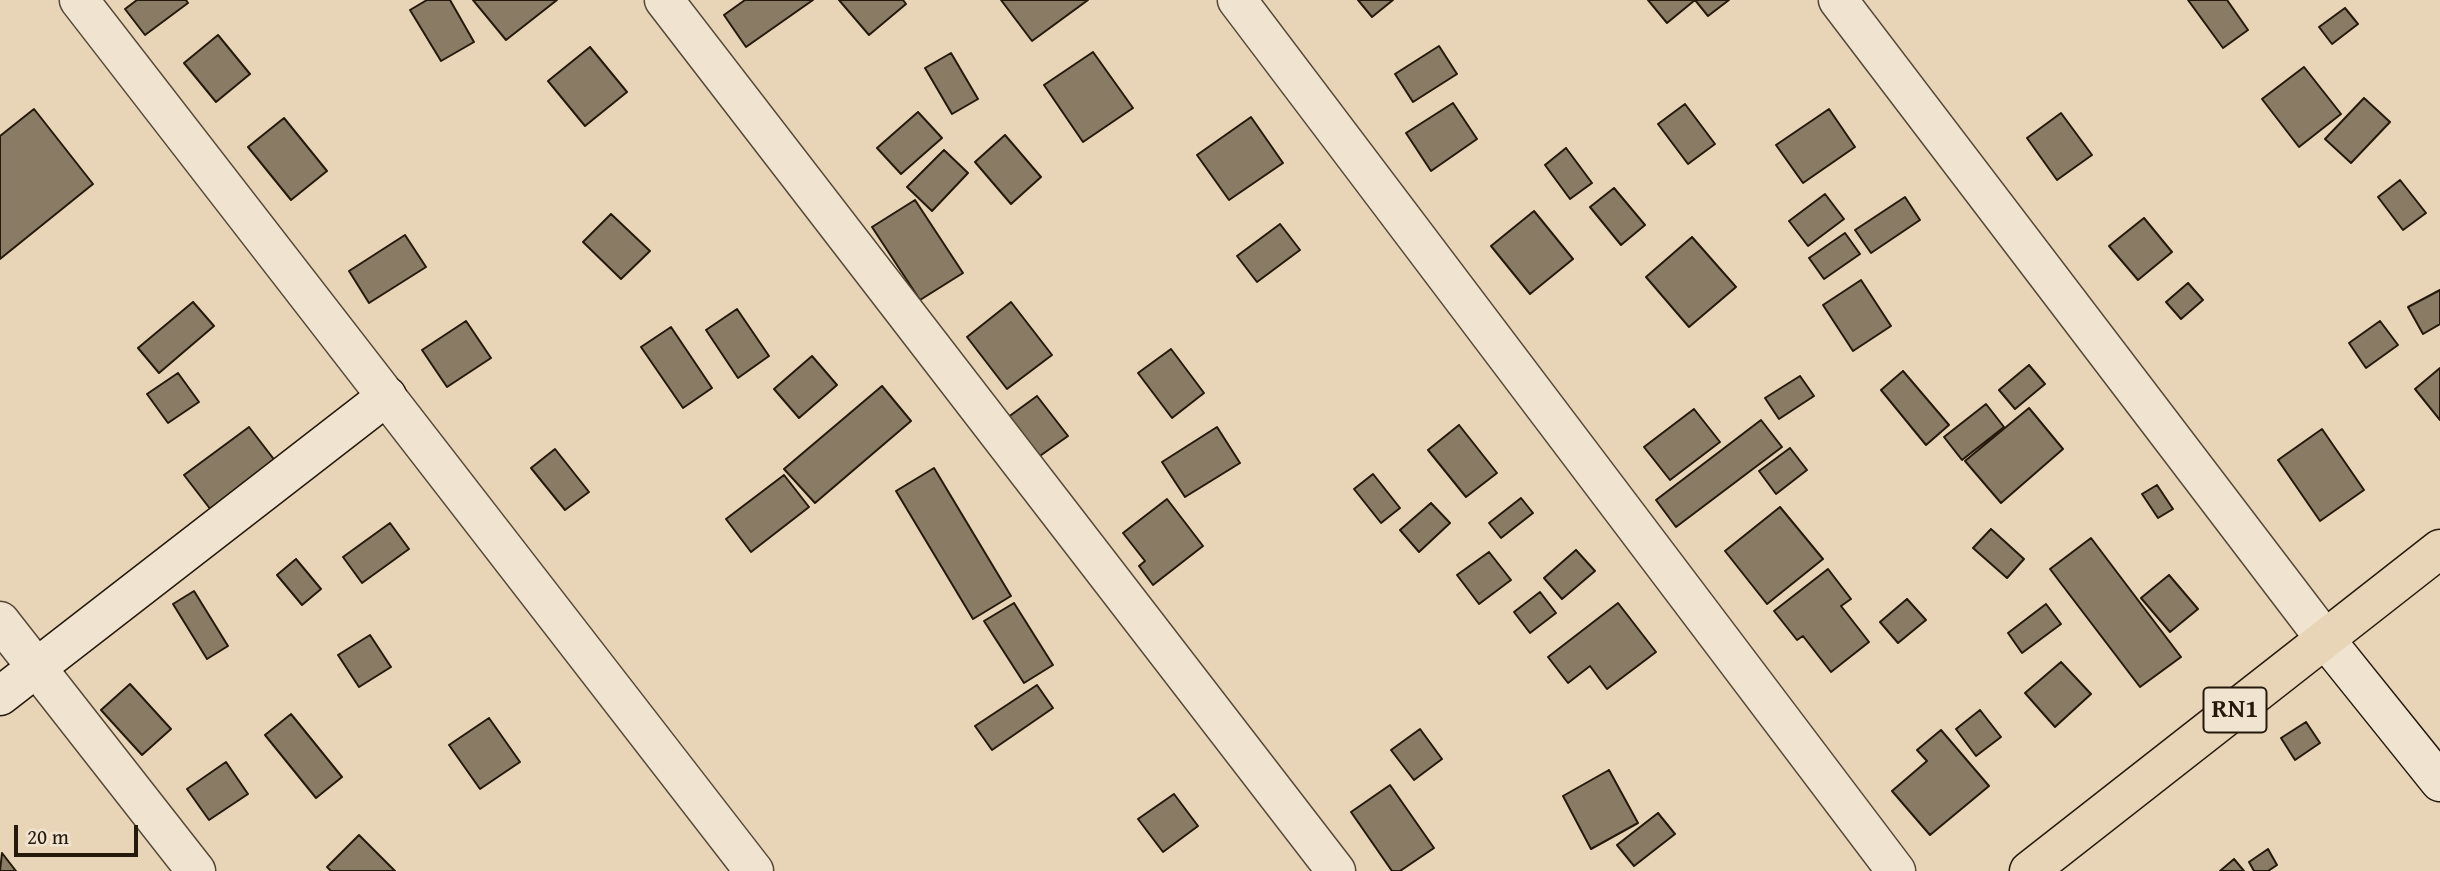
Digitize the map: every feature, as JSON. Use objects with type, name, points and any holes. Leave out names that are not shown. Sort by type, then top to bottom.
[{"type":"highway","name":"RN1","points":[[2029,871],[2440,549]]},
{"type":"street","points":[[79,0],[754,871]]},
{"type":"street","points":[[664,0],[1336,871]]},
{"type":"street","points":[[1237,0],[1896,871]]},
{"type":"street","points":[[1838,0],[2325,639],[2440,782]]},
{"type":"street","points":[[0,696],[387,396]]},
{"type":"street","points":[[0,621],[196,871]]},
{"type":"building","points":[[137,0],[186,0],[188,3],[145,35],[125,9]]},
{"type":"building","points":[[427,0],[450,0],[474,42],[441,61],[410,10]]},
{"type":"building","points":[[473,0],[557,0],[506,40]]},
{"type":"building","points":[[745,0],[813,0],[746,47],[724,15]]},
{"type":"building","points":[[839,0],[903,0],[906,4],[869,35]]},
{"type":"building","points":[[1001,0],[1088,0],[1032,41]]},
{"type":"building","points":[[1358,0],[1393,0],[1372,17]]},
{"type":"building","points":[[1648,0],[1695,0],[1667,23]]},
{"type":"building","points":[[1695,0],[1729,0],[1708,16]]},
{"type":"building","points":[[2188,0],[2227,0],[2248,30],[2223,48]]},
{"type":"building","points":[[2345,8],[2358,24],[2332,44],[2319,27]]},
{"type":"building","points":[[218,35],[250,74],[216,102],[184,63]]},
{"type":"building","points":[[1439,46],[1457,74],[1413,102],[1395,74]]},
{"type":"building","points":[[590,47],[627,92],[585,126],[548,81]]},
{"type":"building","points":[[1093,52],[1133,108],[1083,142],[1044,85]]},
{"type":"building","points":[[951,53],[978,99],[952,114],[925,68]]},
{"type":"building","points":[[2304,67],[2341,114],[2299,147],[2262,99]]},
{"type":"building","points":[[2364,98],[2390,122],[2351,163],[2325,139]]},
{"type":"building","points":[[1453,103],[1477,139],[1431,171],[1406,133]]},
{"type":"building","points":[[1685,104],[1715,144],[1688,164],[1658,124]]},
{"type":"building","points":[[34,109],[93,184],[0,259],[0,136]]},
{"type":"building","points":[[1829,109],[1855,147],[1803,183],[1776,145]]},
{"type":"building","points":[[918,112],[942,138],[901,174],[877,148]]},
{"type":"building","points":[[2061,113],[2092,155],[2057,180],[2027,138]]},
{"type":"building","points":[[1251,117],[1283,163],[1229,200],[1197,155]]},
{"type":"building","points":[[284,118],[327,171],[291,200],[248,147]]},
{"type":"building","points":[[1005,135],[1041,177],[1011,204],[975,162]]},
{"type":"building","points":[[1566,148],[1592,183],[1570,199],[1545,165]]},
{"type":"building","points":[[944,150],[968,173],[932,211],[907,187]]},
{"type":"building","points":[[2400,180],[2426,213],[2403,230],[2378,197]]},
{"type":"building","points":[[1614,188],[1645,225],[1621,245],[1590,207]]},
{"type":"building","points":[[1825,194],[1844,219],[1808,246],[1789,221]]},
{"type":"building","points":[[1905,197],[1920,220],[1871,253],[1855,230]]},
{"type":"building","points":[[915,200],[963,273],[920,300],[872,227]]},
{"type":"building","points":[[1534,211],[1573,259],[1530,294],[1491,246]]},
{"type":"building","points":[[611,214],[650,251],[621,279],[583,242]]},
{"type":"building","points":[[2144,218],[2172,252],[2138,280],[2109,246]]},
{"type":"building","points":[[1280,224],[1300,250],[1257,282],[1237,256]]},
{"type":"building","points":[[1845,233],[1860,254],[1824,279],[1809,258]]},
{"type":"building","points":[[405,235],[426,267],[369,303],[349,271]]},
{"type":"building","points":[[1692,237],[1736,287],[1689,327],[1646,277]]},
{"type":"building","points":[[1861,280],[1891,326],[1853,351],[1823,305]]},
{"type":"building","points":[[2188,283],[2203,300],[2181,319],[2166,302]]},
{"type":"building","points":[[2440,290],[2440,324],[2423,334],[2408,307]]},
{"type":"building","points":[[193,302],[214,326],[159,373],[138,348]]},
{"type":"building","points":[[1011,302],[1052,355],[1007,389],[967,337]]},
{"type":"building","points":[[737,309],[769,356],[738,378],[706,330]]},
{"type":"building","points":[[466,321],[491,358],[447,387],[422,350]]},
{"type":"building","points":[[2380,321],[2398,345],[2366,368],[2349,343]]},
{"type":"building","points":[[671,327],[712,388],[683,408],[641,347]]},
{"type":"building","points":[[1171,349],[1204,393],[1172,418],[1138,373]]},
{"type":"building","points":[[812,356],[837,385],[799,418],[774,389]]},
{"type":"building","points":[[2029,365],[2045,384],[2015,409],[1999,390]]},
{"type":"building","points":[[2440,368],[2440,420],[2415,389]]},
{"type":"building","points":[[1903,371],[1949,425],[1926,445],[1881,390]]},
{"type":"building","points":[[178,373],[199,402],[168,423],[147,394]]},
{"type":"building","points":[[1800,376],[1814,396],[1779,419],[1765,398]]},
{"type":"building","points":[[882,386],[911,421],[815,503],[784,469]]},
{"type":"building","points":[[1037,396],[1068,436],[1030,463],[1000,423]]},
{"type":"building","points":[[1986,404],[2004,427],[1962,460],[1944,437]]},
{"type":"building","points":[[2029,408],[2063,449],[2001,503],[1965,461]]},
{"type":"building","points":[[1694,409],[1720,442],[1670,480],[1644,447]]},
{"type":"building","points":[[1761,420],[1782,447],[1676,527],[1656,500]]},
{"type":"building","points":[[1459,425],[1497,473],[1466,497],[1428,450]]},
{"type":"building","points":[[249,427],[276,462],[211,510],[184,475]]},
{"type":"building","points":[[1217,427],[1240,463],[1185,497],[1162,462]]},
{"type":"building","points":[[2322,429],[2364,490],[2320,521],[2278,460]]},
{"type":"building","points":[[1790,448],[1807,470],[1776,494],[1759,471]]},
{"type":"building","points":[[555,449],[589,492],[565,510],[531,468]]},
{"type":"building","points":[[934,468],[1011,596],[973,619],[896,491]]},
{"type":"building","points":[[1373,474],[1400,508],[1381,523],[1354,489]]},
{"type":"building","points":[[784,475],[809,507],[751,552],[726,519]]},
{"type":"building","points":[[2157,485],[2173,509],[2158,518],[2142,494]]},
{"type":"building","points":[[1521,498],[1533,513],[1501,538],[1489,523]]},
{"type":"building","points":[[1167,499],[1203,546],[1153,585],[1139,566],[1145,561],[1123,533]]},
{"type":"building","points":[[1431,503],[1450,523],[1419,552],[1400,530]]},
{"type":"building","points":[[1780,507],[1823,559],[1767,604],[1725,551]]},
{"type":"building","points":[[390,523],[409,549],[362,583],[343,557]]},
{"type":"building","points":[[1991,529],[2024,559],[2007,578],[1973,548]]},
{"type":"building","points":[[2091,538],[2181,657],[2140,687],[2050,569]]},
{"type":"building","points":[[1576,550],[1595,571],[1562,599],[1544,578]]},
{"type":"building","points":[[1489,552],[1511,580],[1479,604],[1457,575]]},
{"type":"building","points":[[296,559],[321,589],[302,605],[277,575]]},
{"type":"building","points":[[1828,569],[1851,599],[1841,606],[1869,642],[1831,672],[1803,636],[1797,640],[1774,611]]},
{"type":"building","points":[[2169,575],[2198,609],[2170,632],[2141,598]]},
{"type":"building","points":[[194,591],[228,646],[207,659],[173,604]]},
{"type":"building","points":[[1540,592],[1556,613],[1530,633],[1514,612]]},
{"type":"building","points":[[1907,599],[1926,620],[1898,643],[1880,622]]},
{"type":"building","points":[[1014,603],[1053,665],[1024,683],[984,621]]},
{"type":"building","points":[[1618,603],[1656,652],[1607,689],[1590,666],[1568,683],[1548,657]]},
{"type":"building","points":[[2046,604],[2061,624],[2022,653],[2008,633]]},
{"type":"building","points":[[370,635],[391,667],[359,687],[338,655]]},
{"type":"building","points":[[2061,662],[2091,694],[2055,727],[2025,693]]},
{"type":"building","points":[[130,684],[171,729],[142,755],[101,710]]},
{"type":"building","points":[[1037,685],[1053,708],[992,750],[975,726]]},
{"type":"building","points":[[1980,710],[2001,737],[1976,756],[1956,729]]},
{"type":"building","points":[[291,714],[342,777],[316,798],[265,735]]},
{"type":"building","points":[[489,718],[520,762],[480,789],[449,745]]},
{"type":"building","points":[[2306,722],[2320,743],[2295,760],[2281,738]]},
{"type":"building","points":[[1420,729],[1442,759],[1414,780],[1391,750]]},
{"type":"building","points":[[1941,730],[1989,786],[1930,835],[1892,791],[1927,761],[1917,750]]},
{"type":"building","points":[[226,762],[248,794],[209,820],[187,789]]},
{"type":"building","points":[[1609,770],[1638,823],[1591,849],[1563,796]]},
{"type":"building","points":[[1390,785],[1434,848],[1400,871],[1392,871],[1351,812]]},
{"type":"building","points":[[1174,794],[1198,826],[1163,852],[1138,819]]},
{"type":"building","points":[[1658,813],[1675,834],[1634,866],[1617,845]]},
{"type":"building","points":[[359,835],[395,871],[331,871],[327,867]]},
{"type":"building","points":[[2268,849],[2277,865],[2268,871],[2254,871],[2249,862]]},
{"type":"building","points":[[2,853],[16,871],[0,871]]},
{"type":"building","points":[[2234,859],[2244,871],[2220,871]]}]
